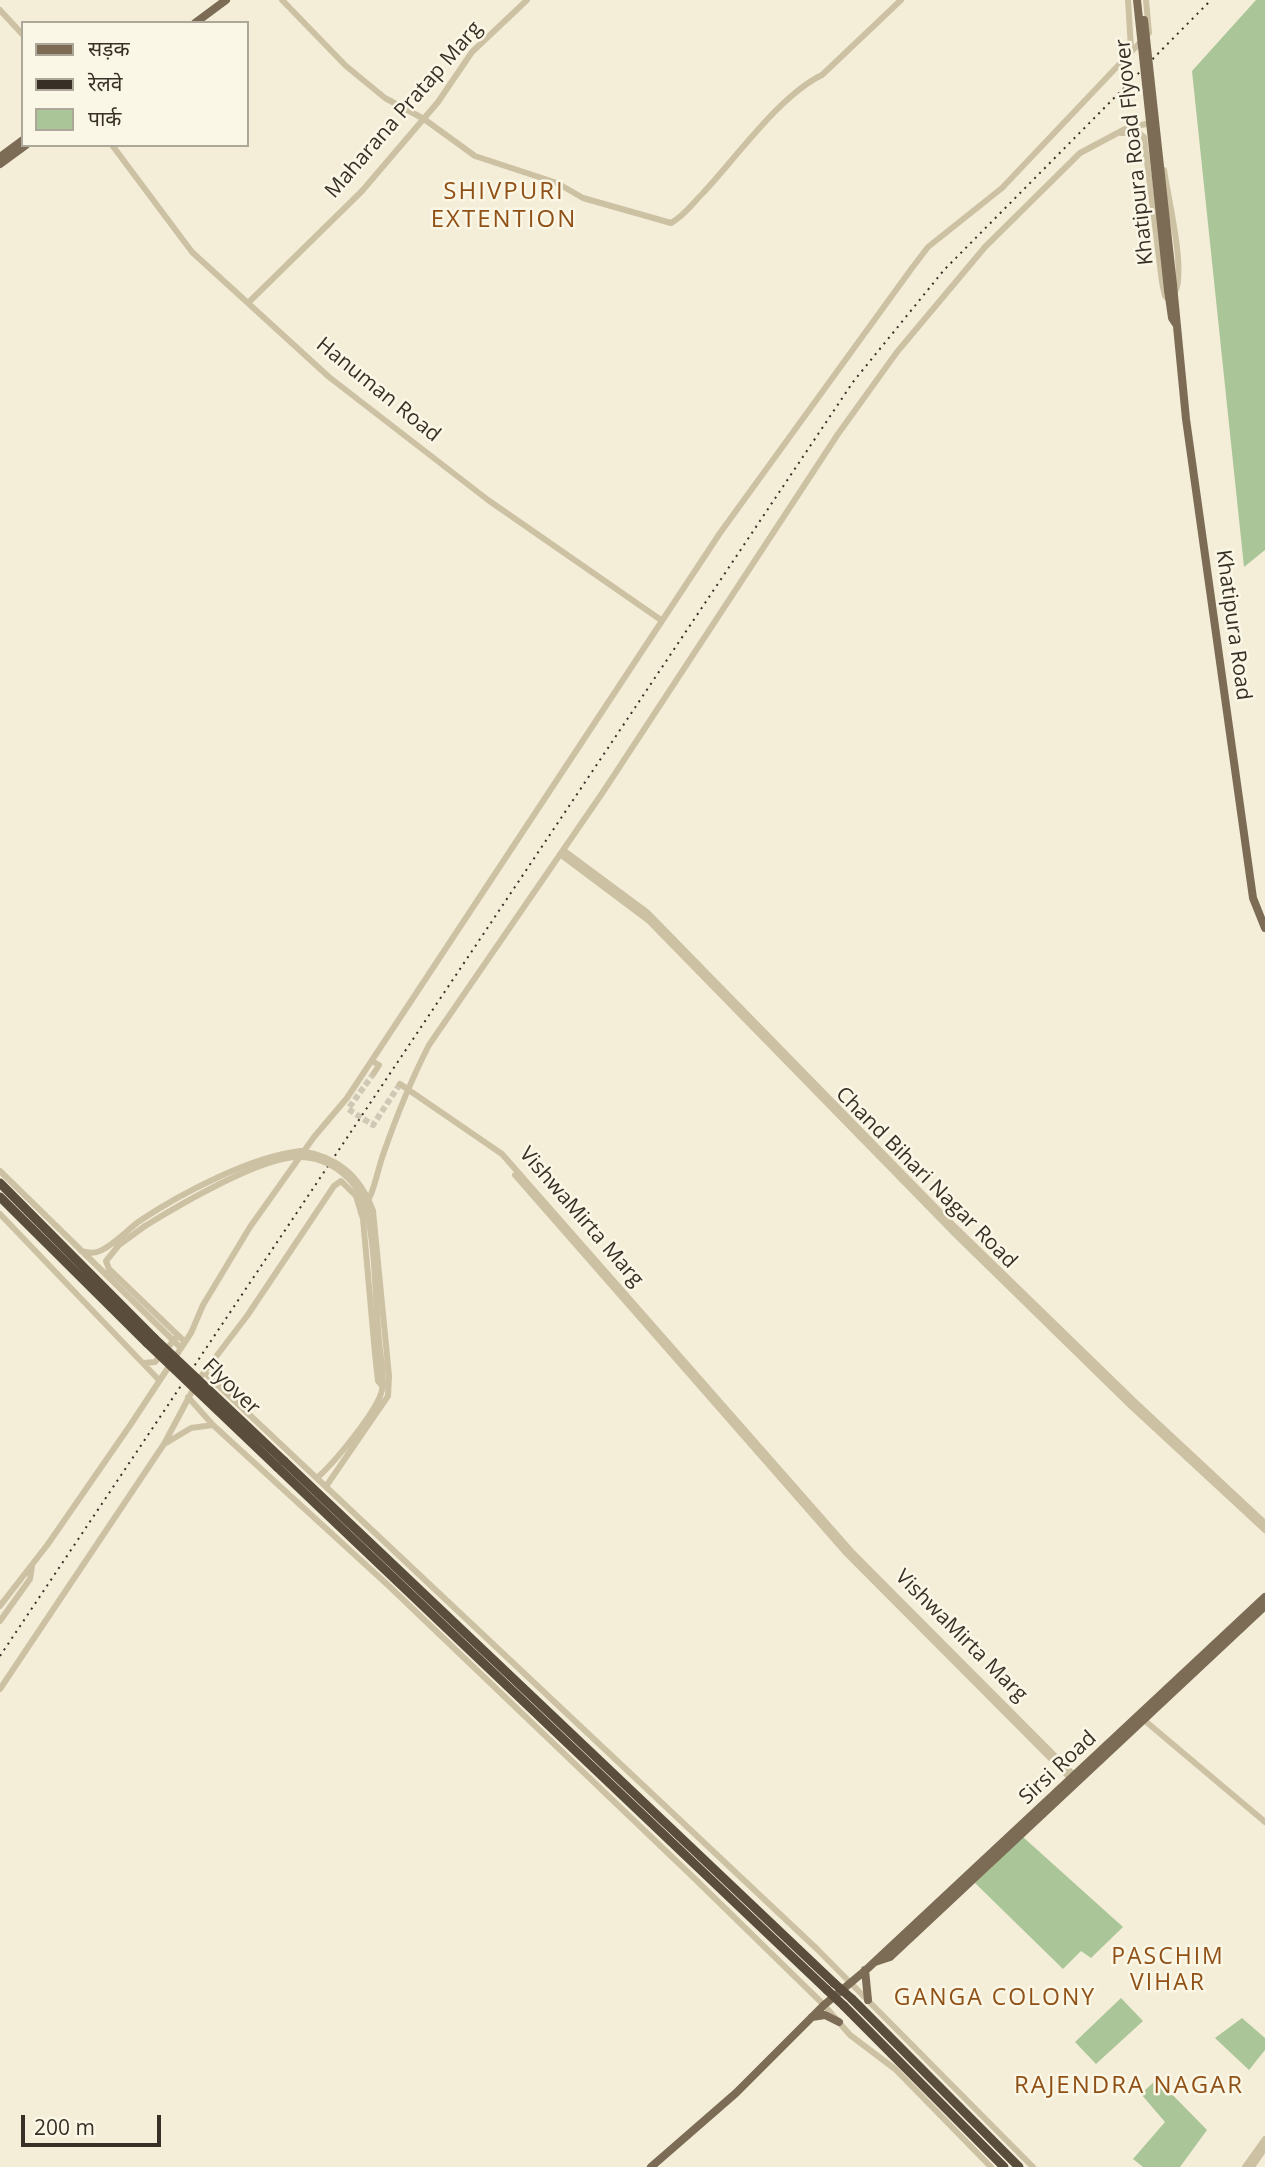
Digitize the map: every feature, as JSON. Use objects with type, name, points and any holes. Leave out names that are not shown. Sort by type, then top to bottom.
[{"type":"highway","points":[[0,1183],[151,1340]]},
{"type":"highway","points":[[0,1197],[151,1340]]},
{"type":"highway","name":"Flyover","points":[[151,1340],[848,2003]]},
{"type":"highway","points":[[848,2003],[1004,2167]]},
{"type":"highway","points":[[848,2003],[1019,2167]]},
{"type":"main road","points":[[190,21],[217,0]]},
{"type":"main road","points":[[198,21],[226,0]]},
{"type":"main road","name":"Khatipura Road Flyover","points":[[1137,0],[1171,292]]},
{"type":"main road","name":"Khatipura Road Flyover","points":[[1144,0],[1171,292]]},
{"type":"main road","points":[[0,157],[21,141]]},
{"type":"main road","points":[[0,164],[23,147]]},
{"type":"main road","name":"Khatipura Road","points":[[1171,292],[1186,419],[1254,898],[1265,928]]},
{"type":"main road","name":"Sirsi Road","points":[[651,2167],[736,2093],[824,2005],[873,1963],[890,1957],[1265,1597]]},
{"type":"main road","name":"Sirsi Road","points":[[1076,1780],[1265,1606]]},
{"type":"main road","points":[[865,1970],[868,2000]]},
{"type":"main road","points":[[811,2017],[825,2015],[839,2022]]},
{"type":"street","points":[[282,0],[345,66],[385,99],[424,119],[475,156],[556,183],[583,198],[671,223],[725,169],[787,100],[810,80],[822,75],[901,0]]},
{"type":"street","name":"Maharana Pratap Marg","points":[[248,303],[362,191],[424,119],[472,52],[527,0]]},
{"type":"street","points":[[1128,0],[1131,48]]},
{"type":"street","points":[[0,1606],[94,1479],[183,1345],[250,1227],[372,1061],[662,620],[816,397],[928,247],[1002,188],[1131,48],[1150,31],[1144,0]]},
{"type":"street","points":[[0,10],[21,33]]},
{"type":"street","points":[[361,1213],[373,1196],[382,1156],[407,1088],[429,1045],[562,852],[677,677],[720,618],[838,433],[897,352],[985,247],[1080,153],[1143,122],[1155,123],[1159,129],[1179,285],[1165,296],[1144,137],[1139,133],[1121,133]]},
{"type":"street","name":"Hanuman Road","points":[[113,147],[192,252],[302,353],[378,416],[517,521],[662,620]]},
{"type":"street","name":"Chand Bihari Nagar Road","points":[[562,852],[648,920],[1131,1406],[1265,1530]]},
{"type":"street","points":[[372,1061],[379,1065],[374,1073]]},
{"type":"street","name":"VishwaMirta Marg","points":[[400,1084],[497,1152],[847,1554],[1076,1780]]},
{"type":"street","points":[[80,1251],[91,1254],[102,1250],[143,1224],[271,1163],[296,1157],[331,1164],[356,1188],[367,1213],[388,1396],[327,1485]]},
{"type":"street","points":[[0,1171],[80,1251],[183,1345]]},
{"type":"street","points":[[0,1689],[164,1444],[204,1372],[247,1316],[334,1186],[341,1181],[350,1187],[361,1213],[376,1367],[382,1386]]},
{"type":"street","name":"Chand Bihari Nagar Road","points":[[916,1190],[1135,1402],[1265,1523]]},
{"type":"street","points":[[0,1214],[158,1379]]},
{"type":"street","points":[[143,1224],[118,1245],[106,1261],[109,1269],[176,1339]]},
{"type":"street","points":[[143,1363],[155,1362],[176,1339]]},
{"type":"street","points":[[318,1477],[361,1425],[379,1398],[382,1386],[382,1342]]},
{"type":"street","points":[[204,1372],[327,1485],[868,2000],[1033,2167]]},
{"type":"street","points":[[202,1413],[203,1401],[209,1393],[224,1390]]},
{"type":"street","points":[[188,1397],[214,1425],[390,1587],[824,2005],[850,2035],[895,2068],[991,2167]]},
{"type":"street","points":[[164,1444],[191,1428],[214,1425]]},
{"type":"street","points":[[0,1621],[30,1579],[32,1566]]},
{"type":"street","points":[[1144,1720],[1265,1822]]},
{"type":"street","points":[[1245,2167],[1265,2139]]},
{"type":"street","points":[[1252,2167],[1265,2148]]},
{"type":"green space","points":[[1256,0],[1265,0],[1265,550],[1244,567],[1192,71]]},
{"type":"green space","points":[[1023,1837],[1123,1927],[1091,1958],[1081,1951],[1063,1969],[975,1883]]},
{"type":"green space","points":[[1121,1998],[1143,2021],[1096,2064],[1075,2042]]},
{"type":"green space","points":[[1242,2018],[1265,2038],[1265,2050],[1249,2070],[1215,2038]]},
{"type":"green space","points":[[1157,2079],[1207,2130],[1180,2167],[1143,2167],[1133,2159],[1165,2122],[1141,2094]]},
{"type":"tunnel","points":[[374,1073],[348,1109],[373,1125],[400,1084]]},
{"type":"railway","points":[[0,1656],[853,382],[944,270],[1211,0]]},
{"type":"district","name":"SHIVPURI EXTENTION","points":[[504,206]]},
{"type":"district","name":"PASCHIM VIHAR","points":[[1168,1970]]},
{"type":"district","name":"GANGA COLONY","points":[[995,1998]]},
{"type":"district","name":"RAJENDRA NAGAR","points":[[1129,2086]]}]
